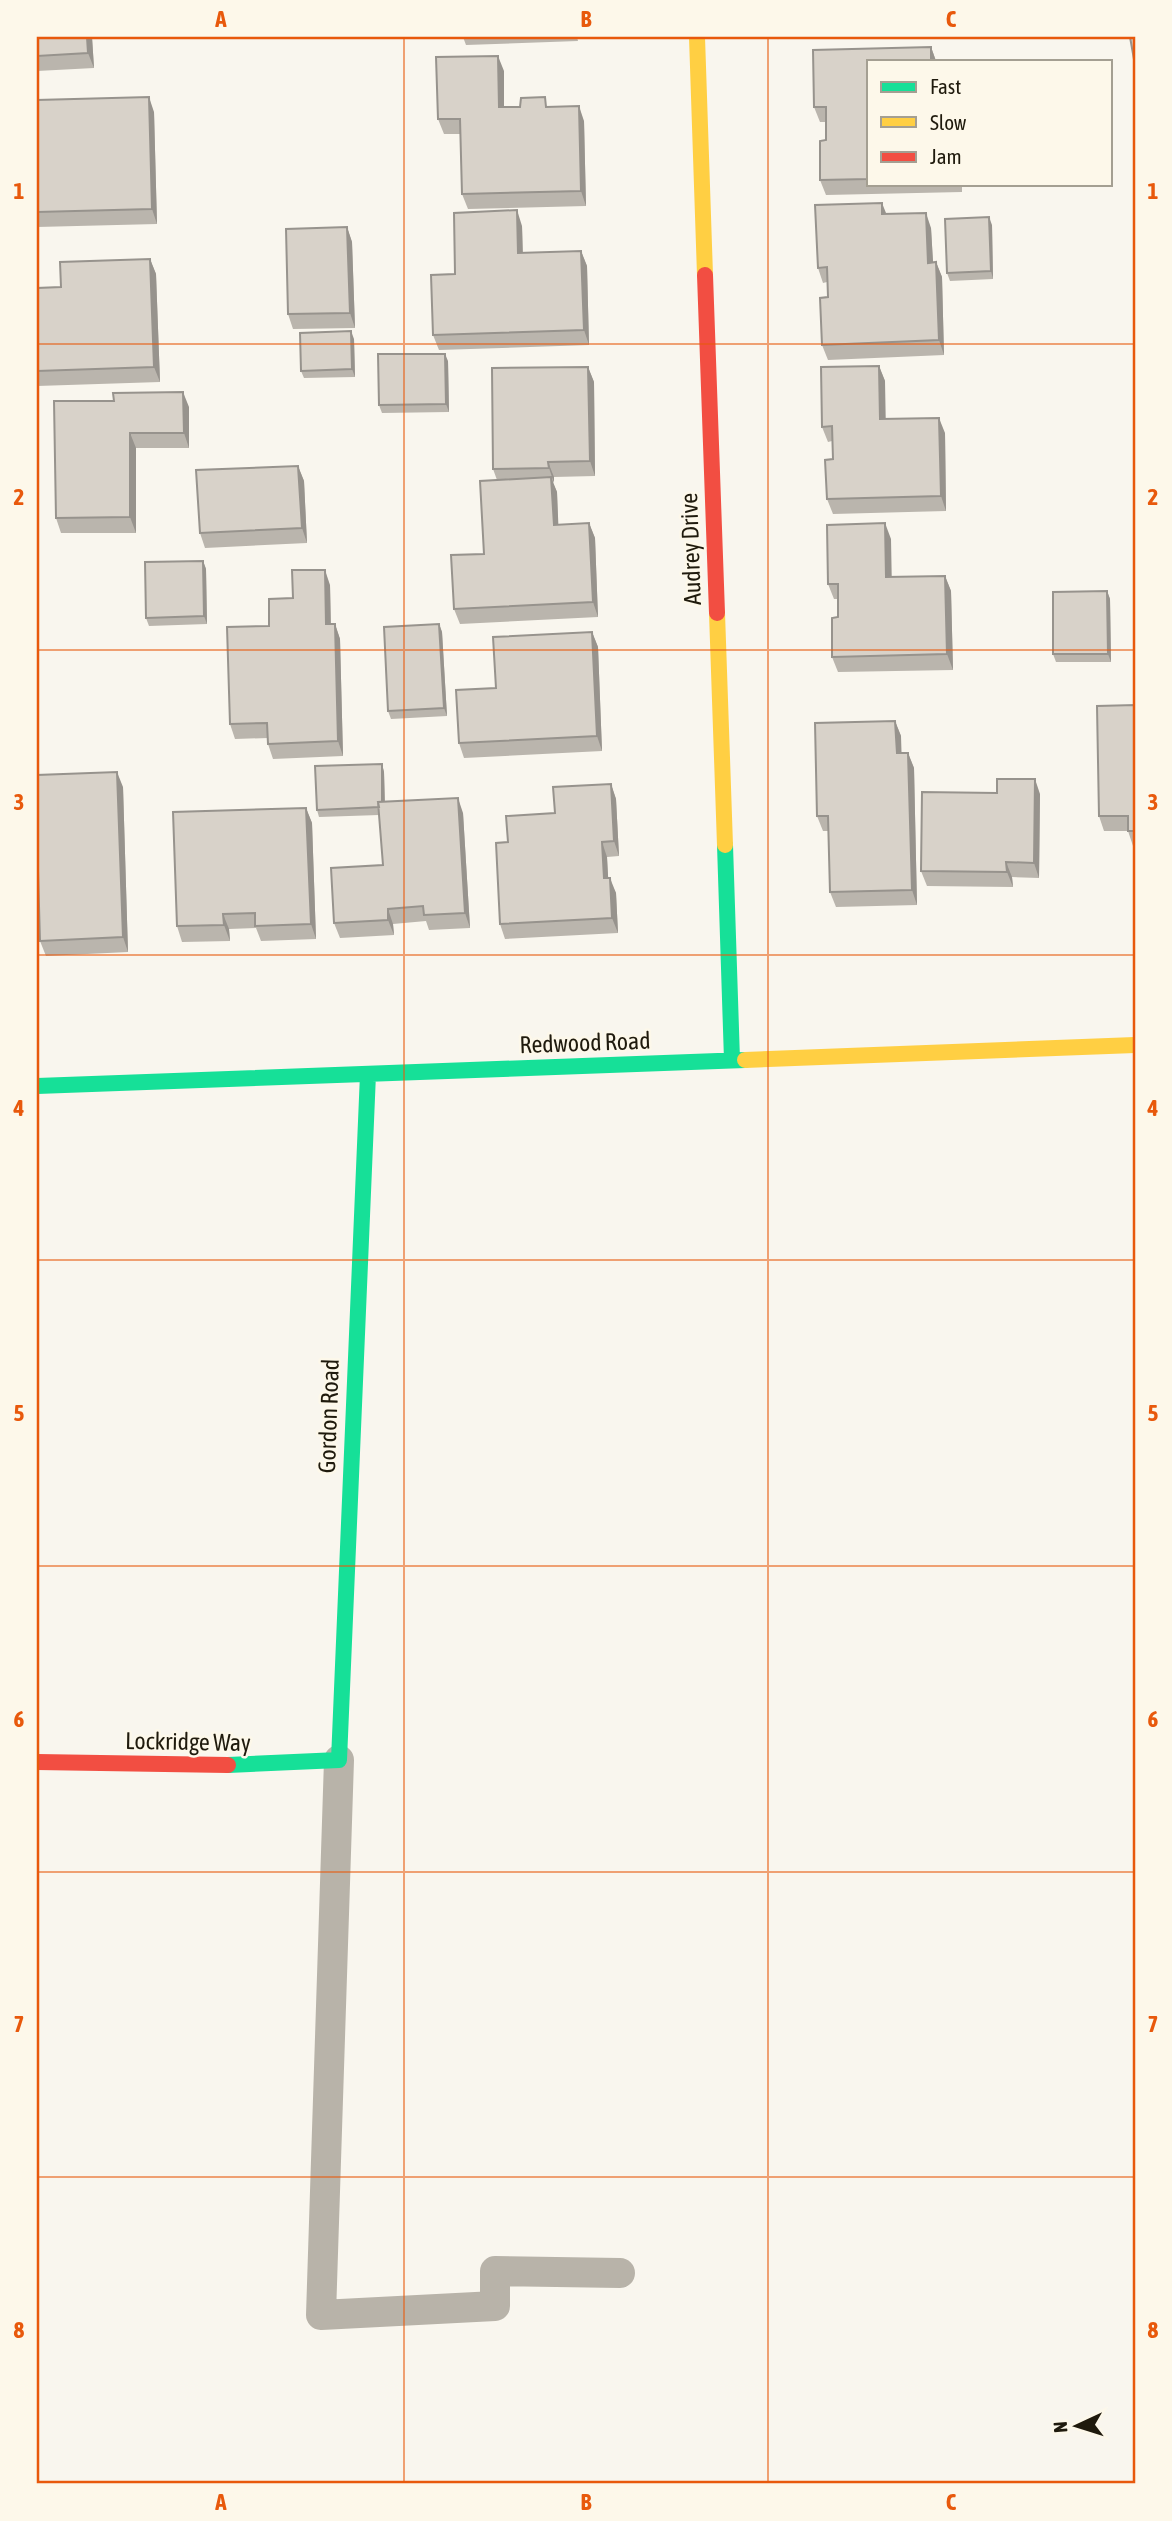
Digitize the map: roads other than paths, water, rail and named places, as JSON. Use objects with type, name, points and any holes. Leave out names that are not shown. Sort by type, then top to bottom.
[{"type":"street","name":"Audrey Drive","points":[[697,37],[732,1060]]},
{"type":"street","name":"Redwood Road","points":[[37,1086],[1135,1045]]},
{"type":"street","name":"Gordon Road","points":[[339,1760],[368,1074]]},
{"type":"street","name":"Lockridge Way","points":[[37,1762],[264,1766],[339,1760]]},
{"type":"lane","points":[[339,1760],[321,2315],[495,2306],[495,2271],[620,2273]]}]
